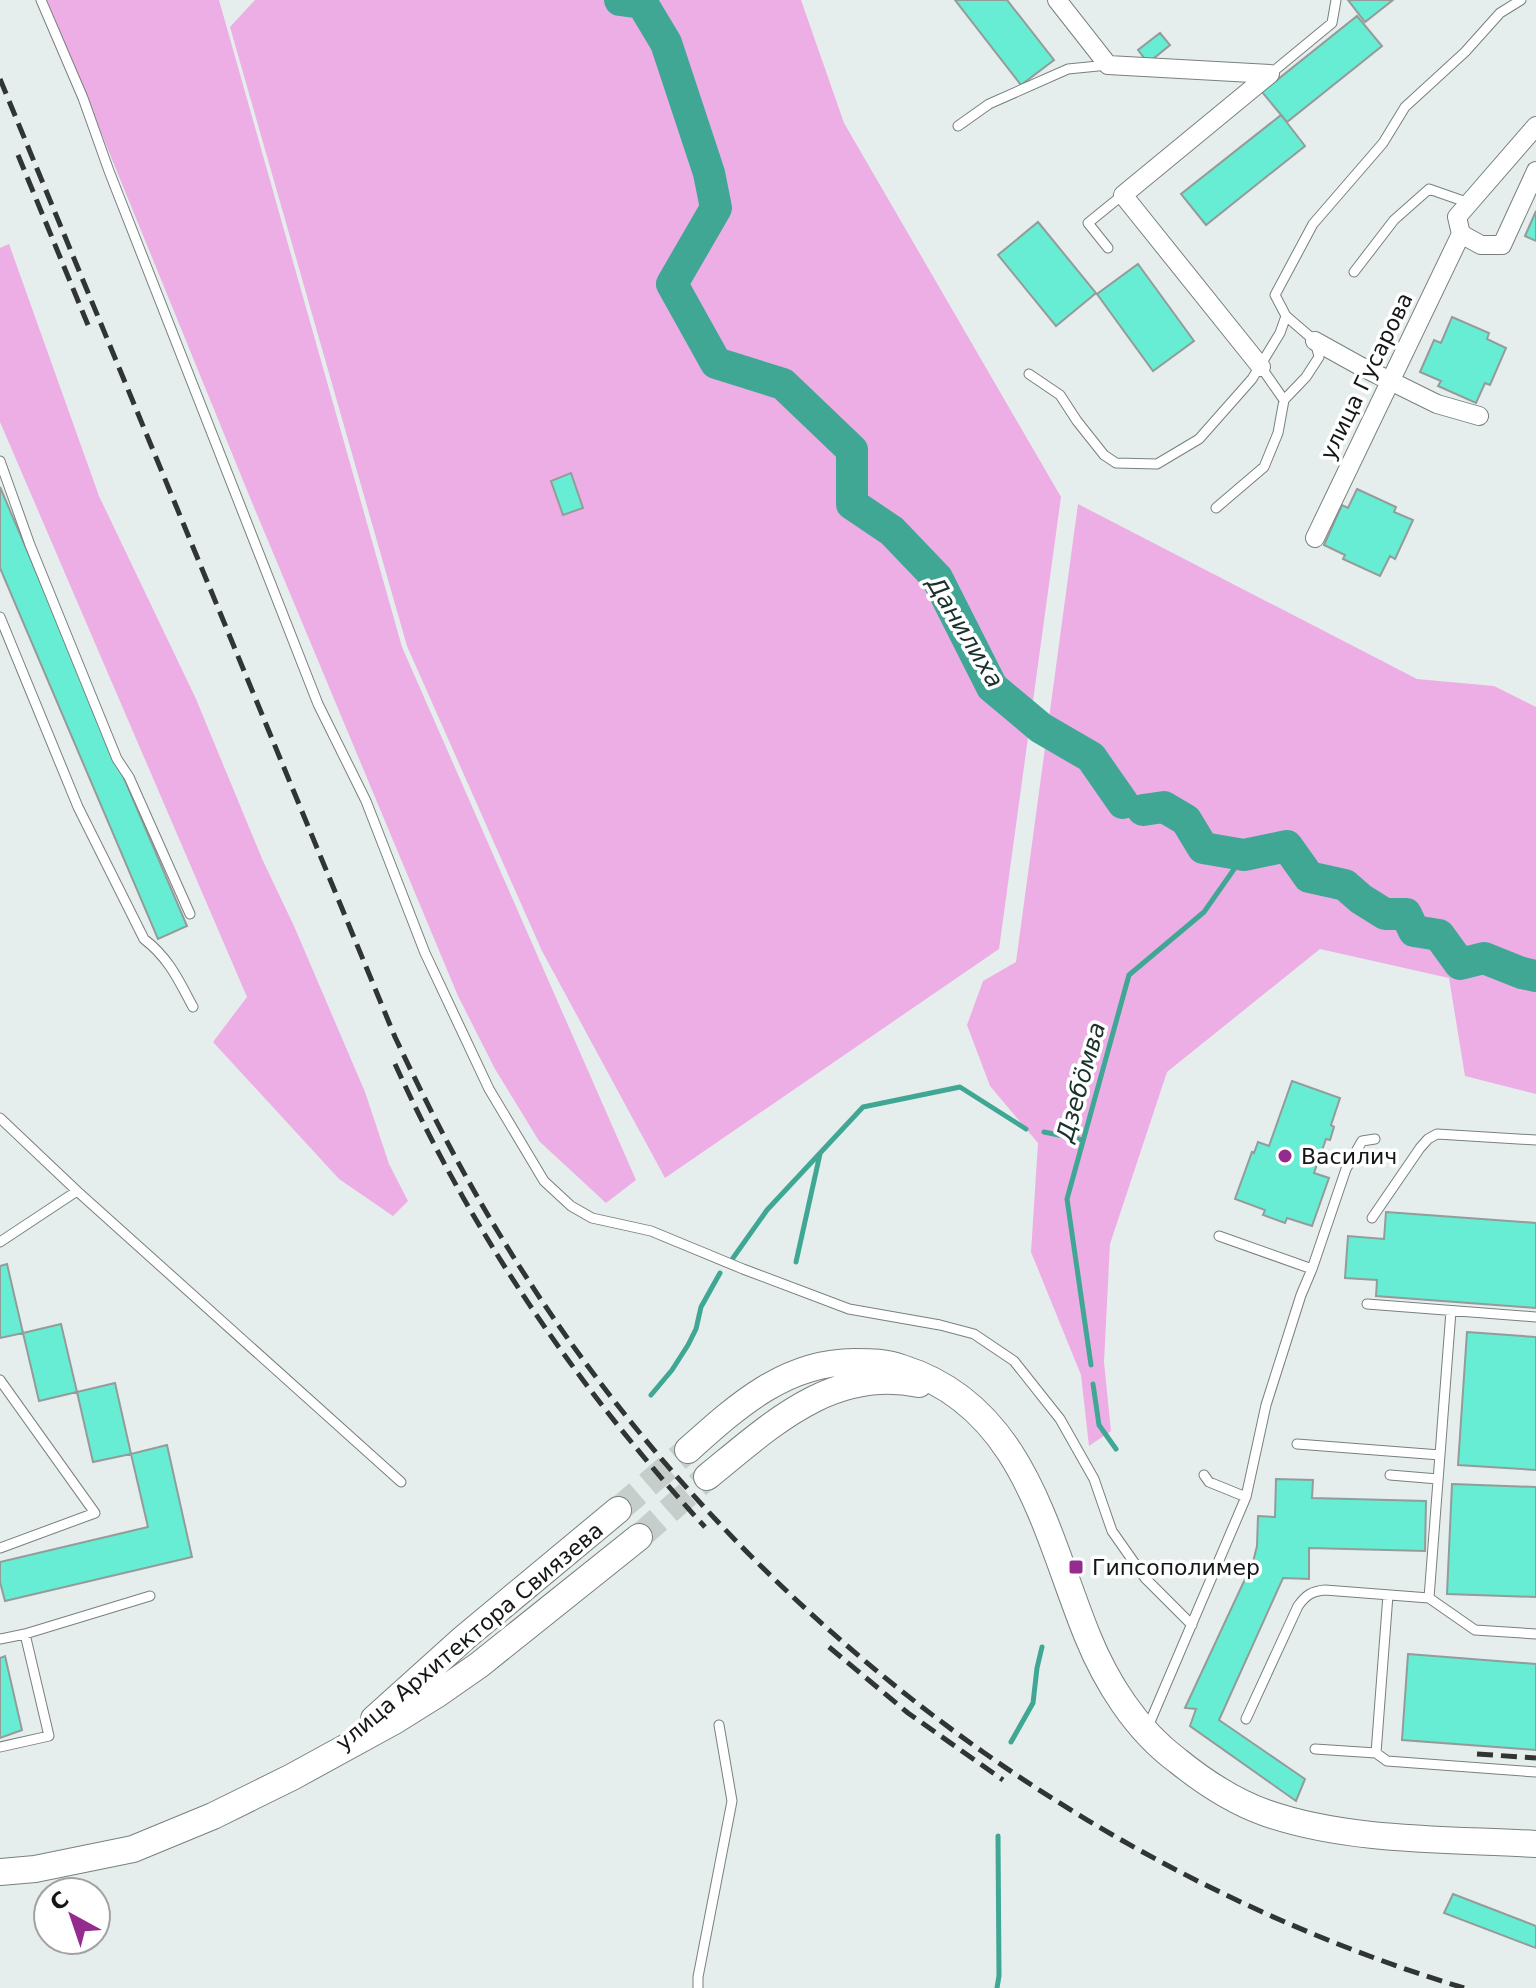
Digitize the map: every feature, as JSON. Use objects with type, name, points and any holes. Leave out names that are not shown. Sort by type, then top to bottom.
[{"type":"main road","points":[[688,1450],[760,1391],[787,1376],[816,1366],[840,1362],[884,1362],[924,1376],[964,1400],[984,1417],[1010,1449],[1031,1489],[1093,1649],[1110,1683],[1146,1731],[1175,1759],[1242,1803],[1265,1813],[1324,1828],[1373,1835],[1536,1844]]},
{"type":"main road","points":[[707,1477],[784,1416],[808,1401],[850,1385],[899,1380],[938,1389],[964,1400]]},
{"type":"main road","name":"улица Архитектора Свиязева","points":[[321,1761],[618,1510]]},
{"type":"main road","name":"улица Архитектора Свиязева","points":[[5,1875],[133,1849],[213,1816],[321,1761],[396,1720],[469,1672],[639,1537]]},
{"type":"street","points":[[1057,0],[1108,65],[1270,74]]},
{"type":"street","points":[[1261,367],[1123,195],[1270,74]]},
{"type":"street","name":"улица Гусарова","points":[[1315,538],[1461,234],[1457,217],[1536,126]]},
{"type":"street","points":[[1461,234],[1481,245],[1502,245],[1536,171]]},
{"type":"street","points":[[1315,341],[1437,404],[1479,416]]},
{"type":"lane","points":[[41,0],[83,98],[318,704],[366,801],[425,953],[469,1048],[489,1089],[544,1181],[571,1206],[592,1218],[651,1231],[849,1309],[974,1334],[1014,1361],[1060,1419],[1094,1479],[1112,1531],[1145,1578],[1192,1625]]},
{"type":"lane","points":[[1270,74],[1332,23],[1336,0]]},
{"type":"lane","points":[[1216,508],[1264,467],[1278,433],[1284,400],[1306,377],[1319,357],[1315,341],[1286,316],[1275,295],[1313,224],[1383,143],[1405,107],[1465,52],[1500,13],[1521,0]]},
{"type":"lane","points":[[958,126],[989,104],[1068,69],[1108,65]]},
{"type":"lane","points":[[1354,272],[1394,220],[1429,189],[1469,203]]},
{"type":"lane","points":[[1108,248],[1088,223],[1123,195]]},
{"type":"lane","points":[[1029,374],[1060,395],[1104,455],[1116,463],[1157,464],[1199,439],[1261,367],[1286,316]]},
{"type":"lane","points":[[1261,367],[1284,400]]},
{"type":"lane","points":[[0,461],[30,545],[117,759],[129,777],[190,914]]},
{"type":"lane","points":[[0,617],[78,807],[144,939],[159,950],[170,965],[193,1007]]},
{"type":"lane","points":[[0,1118],[401,1482]]},
{"type":"lane","points":[[1372,1218],[1420,1148],[1437,1134],[1536,1140]]},
{"type":"lane","points":[[1146,1731],[1246,1497],[1266,1405],[1346,1169],[1362,1141],[1375,1139]]},
{"type":"lane","points":[[0,1242],[77,1191]]},
{"type":"lane","points":[[1219,1236],[1312,1269]]},
{"type":"lane","points":[[1367,1304],[1536,1317]]},
{"type":"lane","points":[[1429,1598],[1451,1311]]},
{"type":"lane","points":[[0,1380],[95,1513],[0,1548]]},
{"type":"lane","points":[[1297,1444],[1440,1455]]},
{"type":"lane","points":[[1204,1475],[1209,1482],[1246,1497]]},
{"type":"lane","points":[[1390,1475],[1438,1479]]},
{"type":"lane","points":[[1246,1719],[1298,1606],[1305,1596],[1314,1591],[1429,1598],[1475,1630],[1536,1634]]},
{"type":"lane","points":[[1376,1753],[1388,1595]]},
{"type":"lane","points":[[0,1639],[150,1596]]},
{"type":"lane","points":[[0,1747],[49,1736],[25,1634]]},
{"type":"lane","points":[[698,1988],[732,1801],[719,1725]]},
{"type":"lane","points":[[1315,1749],[1376,1753],[1387,1761],[1536,1772]]},
{"type":"shaded area","points":[[47,0],[219,0],[402,647],[636,1180],[606,1203],[539,1141],[495,1069],[458,996]]},
{"type":"shaded area","points":[[255,0],[801,0],[844,123],[1061,497],[999,949],[665,1178],[542,951],[407,646],[230,27]]},
{"type":"shaded area","points":[[9,244],[99,496],[196,699],[263,861],[365,1092],[389,1164],[408,1201],[393,1216],[339,1179],[213,1042],[247,997],[0,422],[0,248]]},
{"type":"shaded area","points":[[1078,504],[1417,679],[1494,686],[1536,707],[1536,1094],[1465,1076],[1449,978],[1320,949],[1167,1072],[1110,1244],[1104,1362],[1111,1431],[1089,1446],[1081,1375],[1031,1252],[1038,1143],[990,1086],[967,1025],[983,981],[1016,962]]},
{"type":"building","points":[[955,0],[1007,0],[1054,60],[1021,85]]},
{"type":"building","points":[[1348,0],[1393,0],[1365,22]]},
{"type":"building","points":[[1357,16],[1382,46],[1287,122],[1262,92]]},
{"type":"building","points":[[1160,33],[1170,45],[1148,63],[1138,50]]},
{"type":"building","points":[[1281,115],[1305,146],[1206,225],[1181,194]]},
{"type":"building","points":[[1536,211],[1536,241],[1525,236]]},
{"type":"building","points":[[1038,222],[1096,293],[1056,326],[998,255]]},
{"type":"building","points":[[1138,264],[1194,341],[1153,371],[1097,294]]},
{"type":"building","points":[[1452,317],[1489,333],[1487,339],[1506,348],[1490,385],[1485,383],[1476,403],[1438,386],[1441,381],[1420,372],[1434,340],[1441,343]]},
{"type":"building","points":[[571,473],[583,508],[563,515],[551,481]]},
{"type":"building","points":[[0,487],[187,926],[158,939],[0,568]]},
{"type":"building","points":[[1357,489],[1396,507],[1394,512],[1413,520],[1395,559],[1390,556],[1380,576],[1343,559],[1345,555],[1324,545],[1342,505],[1348,508]]},
{"type":"building","name":"Василич","points":[[1292,1081],[1340,1098],[1331,1125],[1334,1127],[1330,1140],[1326,1139],[1314,1173],[1329,1178],[1312,1226],[1287,1218],[1285,1223],[1263,1215],[1265,1210],[1235,1199],[1258,1142],[1269,1146]]},
{"type":"building","points":[[1386,1212],[1536,1223],[1536,1308],[1376,1296],[1377,1280],[1345,1278],[1348,1236],[1384,1239]]},
{"type":"building","points":[[7,1264],[23,1333],[0,1338],[0,1266]]},
{"type":"building","points":[[61,1324],[77,1392],[39,1401],[23,1333]]},
{"type":"building","points":[[1467,1332],[1536,1337],[1536,1470],[1458,1465]]},
{"type":"building","points":[[115,1383],[131,1454],[93,1462],[77,1392]]},
{"type":"building","points":[[167,1445],[192,1557],[5,1601],[0,1582],[0,1562],[148,1527],[131,1454]]},
{"type":"building","points":[[1276,1479],[1313,1480],[1312,1498],[1426,1501],[1425,1551],[1309,1548],[1309,1579],[1283,1578],[1219,1720],[1305,1779],[1296,1801],[1190,1726],[1196,1709],[1185,1708],[1253,1562],[1258,1516],[1275,1517]]},
{"type":"building","points":[[1452,1484],[1536,1487],[1536,1597],[1447,1594]]},
{"type":"building","points":[[1408,1654],[1536,1664],[1536,1750],[1402,1740]]},
{"type":"building","points":[[5,1656],[22,1730],[0,1738],[0,1658]]},
{"type":"building","points":[[1453,1894],[1536,1926],[1536,1948],[1444,1913]]},
{"type":"waterway","name":"Данилиха","points":[[620,0],[642,3],[666,43],[709,173],[716,208],[672,284],[716,363],[783,384],[852,450],[852,504],[892,531],[937,578],[992,687],[1041,728],[1091,757],[1123,803]]},
{"type":"waterway","name":"Данилиха","points":[[1143,810],[1164,807],[1186,820],[1203,848],[1244,855],[1287,846],[1309,877],[1345,885],[1385,914],[1406,914],[1414,931],[1439,935],[1460,964],[1484,958],[1536,976]]},
{"type":"waterway","name":"Дзебӧмва","points":[[1091,1365],[1067,1199],[1129,975],[1204,912],[1244,855]]},
{"type":"waterway","points":[[733,1258],[767,1210],[863,1107],[960,1087],[1026,1129]]},
{"type":"waterway","points":[[1044,1132],[1083,1140]]},
{"type":"waterway","points":[[796,1262],[820,1154]]},
{"type":"waterway","points":[[651,1395],[688,1345],[701,1307],[720,1273]]},
{"type":"waterway","points":[[1093,1384],[1099,1425],[1116,1449]]},
{"type":"waterway","name":"Дзебӧмва","points":[[1011,1742],[1033,1703],[1042,1647]]},
{"type":"waterway","name":"Дзебӧмва","points":[[997,1988],[998,1836]]},
{"type":"tunnel","points":[[618,1510],[688,1450]]},
{"type":"tunnel","points":[[639,1537],[707,1477]]},
{"type":"railway","points":[[0,79],[395,1037],[446,1140],[488,1215],[590,1369],[688,1490],[797,1601],[915,1702],[1042,1792],[1176,1870],[1317,1936],[1464,1988]]},
{"type":"railway","points":[[18,155],[88,325]]},
{"type":"railway","points":[[395,1064],[458,1189],[532,1308],[614,1421],[705,1527]]},
{"type":"railway","points":[[829,1647],[908,1713],[1003,1780]]},
{"type":"railway","points":[[1477,1754],[1536,1758]]},
{"type":"place","name":"Василич","points":[[1285,1156]]},
{"type":"place","name":"Гипсополимер","points":[[1076,1567]]}]
